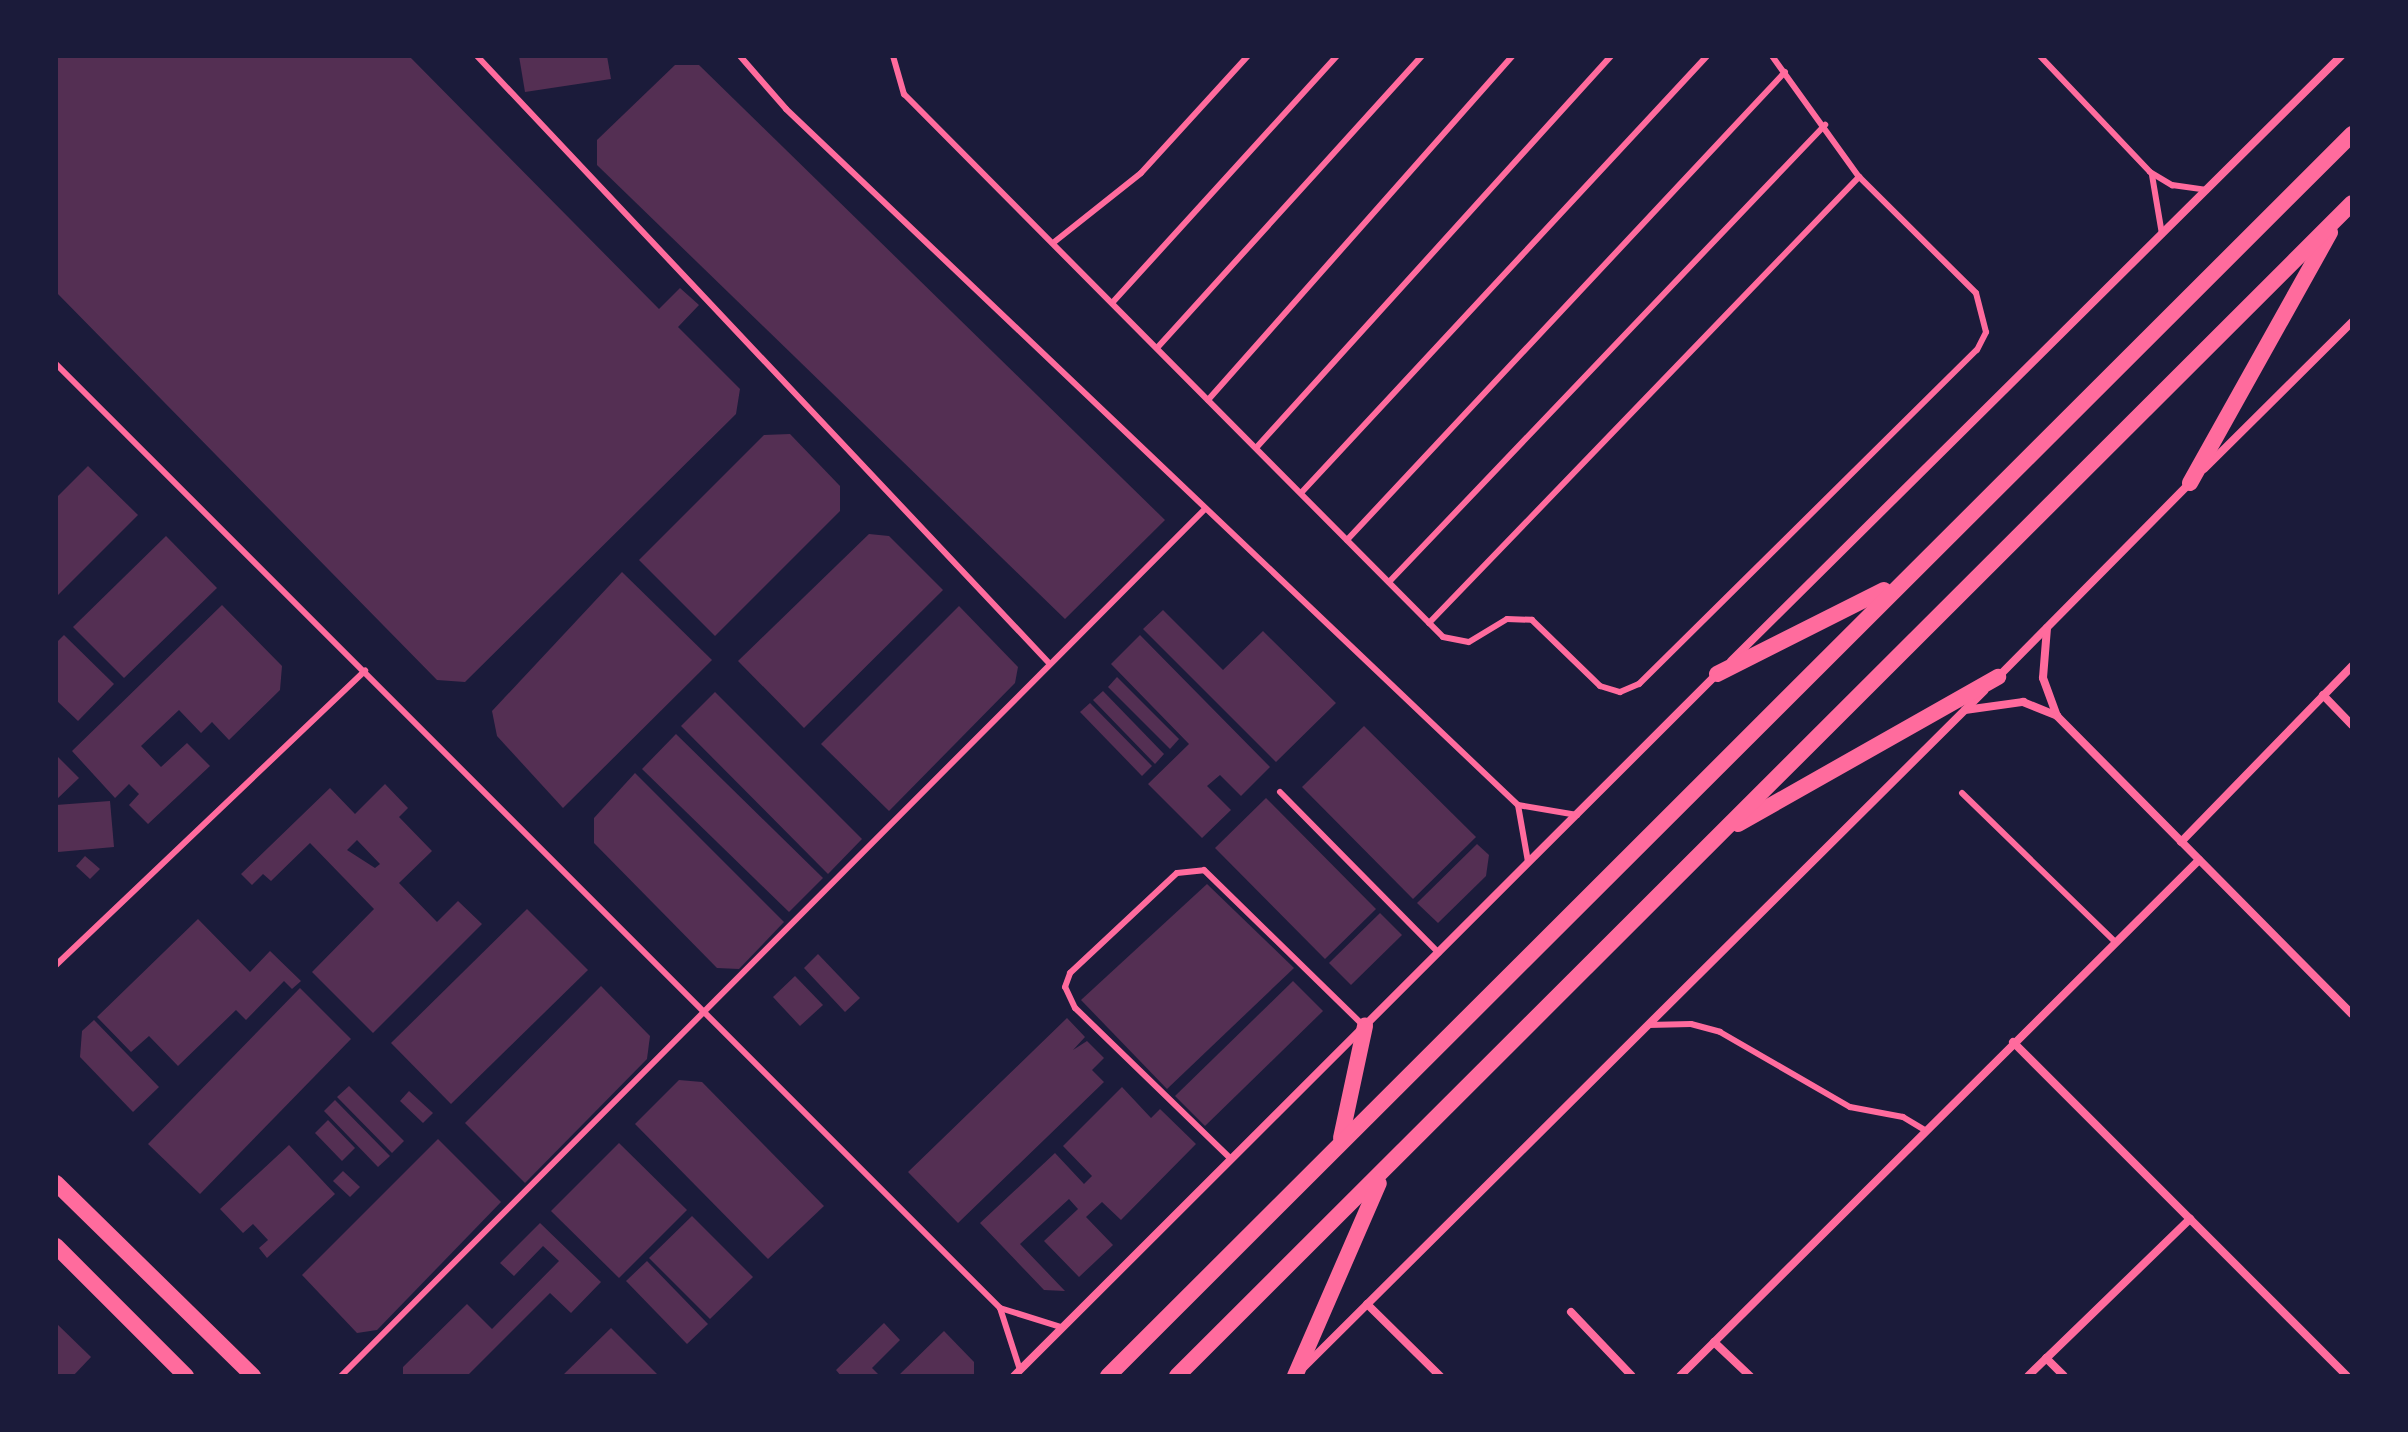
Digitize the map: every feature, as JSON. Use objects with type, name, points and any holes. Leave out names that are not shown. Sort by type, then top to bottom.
[{"type":"main road","points":[[2330,150],[2352,119]]},
{"type":"main road","points":[[1108,1376],[2330,150],[2352,134]]},
{"type":"main road","points":[[2190,483],[2346,209]]},
{"type":"main road","points":[[1177,1376],[1383,1175],[2346,209]]},
{"type":"main road","points":[[1717,674],[1896,584]]},
{"type":"main road","points":[[1719,835],[1998,677]]},
{"type":"main road","points":[[1340,1141],[1365,1026]]},
{"type":"main road","points":[[1295,1376],[1383,1175]]},
{"type":"main road","points":[[56,1183],[253,1376]]},
{"type":"main road","points":[[56,1246],[186,1376]]},
{"type":"street","points":[[1017,1373],[1528,862],[1580,815],[1717,674],[2210,190],[2341,56]]},
{"type":"street","points":[[1295,1376],[2352,322]]},
{"type":"street","points":[[2047,628],[2043,678],[2057,716]]},
{"type":"street","points":[[2181,842],[2352,666]]},
{"type":"street","points":[[2323,695],[2352,725]]},
{"type":"street","points":[[1965,710],[2023,702],[2057,716],[2352,1014]]},
{"type":"street","points":[[1680,1376],[2199,860]]},
{"type":"street","points":[[2013,1042],[2347,1376]]},
{"type":"street","points":[[2028,1376],[2190,1219]]},
{"type":"street","points":[[1367,1304],[1440,1376]]},
{"type":"street","points":[[1571,1312],[1632,1376]]},
{"type":"street","points":[[1714,1342],[1750,1376]]},
{"type":"street","points":[[2046,1358],[2064,1376]]},
{"type":"lane","points":[[477,56],[1050,664]]},
{"type":"lane","points":[[740,56],[1204,510],[1518,805],[1580,815]]},
{"type":"lane","points":[[893,56],[904,94],[1429,623],[1460,643],[1507,619],[1532,620],[1600,686],[1630,689],[1977,350],[1988,322],[1982,302],[1859,177],[1825,125],[1772,56]]},
{"type":"lane","points":[[1053,243],[1134,180],[1248,56]]},
{"type":"lane","points":[[1112,303],[1337,56]]},
{"type":"lane","points":[[1157,348],[1422,56]]},
{"type":"lane","points":[[1208,400],[1512,56]]},
{"type":"lane","points":[[1256,448],[1611,56]]},
{"type":"lane","points":[[1301,493],[1707,56]]},
{"type":"lane","points":[[2040,56],[2150,172],[2172,185],[2210,190]]},
{"type":"lane","points":[[1347,540],[1785,72]]},
{"type":"lane","points":[[1389,582],[1825,125]]},
{"type":"lane","points":[[2150,172],[2160,197],[2161,237]]},
{"type":"lane","points":[[1429,623],[1859,177]]},
{"type":"lane","points":[[56,364],[1000,1308],[1061,1327]]},
{"type":"lane","points":[[341,1376],[1204,510]]},
{"type":"lane","points":[[56,965],[365,671]]},
{"type":"lane","points":[[1280,792],[1439,953]]},
{"type":"lane","points":[[1962,793],[2115,942]]},
{"type":"lane","points":[[1518,805],[1528,862]]},
{"type":"lane","points":[[1231,1159],[1075,1008],[1065,987],[1070,973],[1177,873],[1204,870],[1365,1026]]},
{"type":"lane","points":[[1646,1025],[1676,1022],[1720,1032],[1850,1107],[1903,1117],[1925,1130]]},
{"type":"lane","points":[[1000,1308],[1017,1373]]},
{"type":"building","points":[[56,56],[409,56],[659,309],[680,288],[699,305],[678,327],[740,389],[736,414],[465,682],[437,680],[56,292]]},
{"type":"building","points":[[519,56],[607,56],[611,79],[525,92]]},
{"type":"building","points":[[675,65],[699,65],[1165,520],[1065,619],[597,165],[597,140]]},
{"type":"building","points":[[790,434],[840,486],[840,511],[715,636],[639,560],[764,435]]},
{"type":"building","points":[[88,466],[138,515],[56,597],[56,498]]},
{"type":"building","points":[[869,534],[889,536],[943,590],[804,728],[738,661]]},
{"type":"building","points":[[166,536],[217,588],[124,678],[73,627]]},
{"type":"building","points":[[622,572],[712,660],[563,808],[497,736],[492,711]]},
{"type":"building","points":[[222,605],[282,666],[280,690],[229,740],[212,722],[201,733],[179,710],[141,746],[161,767],[187,743],[210,766],[148,824],[129,805],[139,794],[129,784],[115,798],[72,751]]},
{"type":"building","points":[[959,606],[1018,667],[1015,683],[889,811],[821,744]]},
{"type":"building","points":[[1163,610],[1223,670],[1263,631],[1336,703],[1276,762],[1143,629]]},
{"type":"building","points":[[64,635],[114,684],[78,721],[56,700],[56,643]]},
{"type":"building","points":[[1140,635],[1270,767],[1241,796],[1220,775],[1207,786],[1231,810],[1202,838],[1148,784],[1189,744],[1111,664]]},
{"type":"building","points":[[1117,677],[1179,739],[1170,749],[1108,687]]},
{"type":"building","points":[[1103,691],[1164,754],[1155,764],[1093,700]]},
{"type":"building","points":[[715,692],[862,839],[828,874],[681,726]]},
{"type":"building","points":[[1090,703],[1152,766],[1142,776],[1080,712]]},
{"type":"building","points":[[1364,726],[1476,837],[1413,899],[1302,787]]},
{"type":"building","points":[[676,734],[823,878],[789,912],[642,769]]},
{"type":"building","points":[[56,755],[79,778],[56,800]]},
{"type":"building","points":[[635,773],[784,922],[739,969],[717,968],[594,843],[594,818]]},
{"type":"building","points":[[385,784],[408,808],[399,817],[432,851],[399,883],[437,922],[458,901],[482,924],[373,1033],[312,972],[374,909],[310,843],[271,881],[263,874],[252,885],[241,874],[330,788],[355,814]],"holes":[[[357,840],[380,864],[375,868],[347,850]]]},
{"type":"building","points":[[1266,798],[1376,909],[1325,959],[1215,848]]},
{"type":"building","points":[[110,801],[114,847],[58,852],[56,805]]},
{"type":"building","points":[[1477,844],[1489,855],[1486,876],[1438,923],[1417,903]]},
{"type":"building","points":[[85,856],[100,869],[90,879],[76,866]]},
{"type":"building","points":[[1207,884],[1294,968],[1167,1089],[1081,1000]]},
{"type":"building","points":[[527,909],[588,970],[451,1104],[391,1043]]},
{"type":"building","points":[[1380,913],[1402,935],[1351,985],[1329,963]]},
{"type":"building","points":[[198,919],[250,972],[270,951],[301,981],[292,989],[284,981],[246,1020],[236,1010],[178,1066],[149,1036],[131,1052],[97,1017]]},
{"type":"building","points":[[818,954],[860,998],[845,1012],[804,968]]},
{"type":"building","points":[[795,976],[823,1005],[800,1026],[773,997]]},
{"type":"building","points":[[1293,981],[1323,1011],[1205,1126],[1175,1096]]},
{"type":"building","points":[[601,986],[650,1036],[647,1059],[525,1183],[465,1123]]},
{"type":"building","points":[[300,988],[351,1039],[200,1194],[148,1144]]},
{"type":"building","points":[[1067,1018],[1085,1037],[1073,1050],[1087,1041],[1104,1058],[1092,1070],[1104,1082],[958,1223],[908,1172]]},
{"type":"building","points":[[94,1020],[159,1087],[133,1112],[80,1057],[82,1031]]},
{"type":"building","points":[[679,1080],[702,1082],[824,1206],[768,1259],[635,1124]]},
{"type":"building","points":[[349,1086],[404,1141],[392,1153],[337,1097]]},
{"type":"building","points":[[1122,1087],[1151,1118],[1160,1109],[1196,1144],[1121,1220],[1102,1202],[1086,1217],[1113,1245],[1079,1277],[1044,1241],[1078,1209],[1069,1199],[1020,1244],[1065,1291],[1044,1290],[980,1223],[1055,1153],[1084,1184],[1092,1176],[1063,1146]]},
{"type":"building","points":[[409,1091],[433,1113],[423,1123],[400,1101]]},
{"type":"building","points":[[335,1100],[390,1156],[378,1167],[324,1111]]},
{"type":"building","points":[[328,1120],[355,1148],[342,1161],[315,1133]]},
{"type":"building","points":[[438,1139],[501,1202],[377,1330],[357,1333],[302,1275]]},
{"type":"building","points":[[619,1143],[687,1210],[619,1278],[551,1211]]},
{"type":"building","points":[[289,1145],[335,1194],[267,1258],[259,1248],[268,1240],[253,1224],[243,1233],[220,1209]]},
{"type":"building","points":[[343,1171],[360,1187],[350,1197],[333,1181]]},
{"type":"building","points":[[692,1216],[753,1277],[710,1319],[649,1258]]},
{"type":"building","points":[[540,1223],[601,1282],[571,1313],[550,1293],[467,1376],[403,1376],[403,1367],[467,1304],[492,1329],[559,1261],[543,1246],[514,1276],[500,1263]]},
{"type":"building","points":[[647,1261],[708,1324],[687,1344],[626,1281]]},
{"type":"building","points":[[56,1323],[91,1357],[73,1376],[56,1376]]},
{"type":"building","points":[[884,1323],[900,1340],[872,1368],[880,1376],[841,1376],[836,1370]]},
{"type":"building","points":[[611,1328],[659,1376],[562,1376]]},
{"type":"building","points":[[944,1331],[974,1362],[974,1376],[898,1376]]}]
